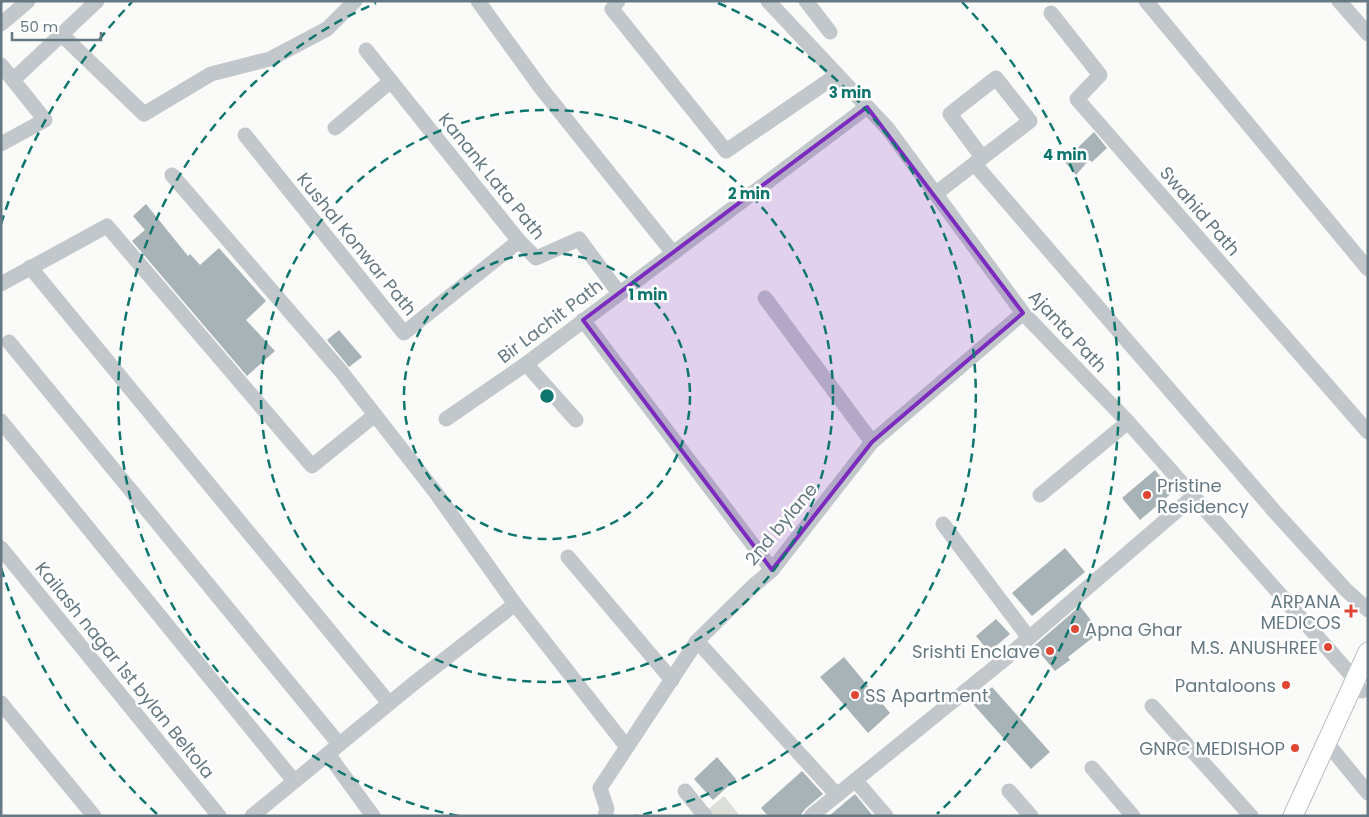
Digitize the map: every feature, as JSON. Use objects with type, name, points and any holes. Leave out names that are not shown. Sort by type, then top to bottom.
[{"type":"main road","points":[[1305,816],[1330,747],[1359,682],[1368,652]]},
{"type":"main road","points":[[1293,816],[1330,747]]},
{"type":"street","points":[[1,24],[28,1]]},
{"type":"street","points":[[13,80],[96,1]]},
{"type":"street","points":[[62,35],[144,114],[211,74],[270,59],[327,28],[355,1]]},
{"type":"street","points":[[478,1],[541,88],[672,253]]},
{"type":"street","points":[[618,1],[612,9],[726,151],[837,75]]},
{"type":"street","name":"Ajanta Path","points":[[768,1],[888,129],[1023,313],[1128,422],[1359,682]]},
{"type":"street","points":[[806,1],[830,32]]},
{"type":"street","points":[[1146,1],[1368,269]]},
{"type":"street","points":[[1339,1],[1368,34]]},
{"type":"street","name":"Swahid Path","points":[[1051,12],[1100,75],[1077,99],[1368,432]]},
{"type":"street","name":"Kanank Lata Path","points":[[366,50],[519,241],[536,258],[579,239],[619,293]]},
{"type":"street","points":[[1,65],[45,120],[1,144]]},
{"type":"street","points":[[935,194],[980,163],[1030,122],[996,78],[950,114],[980,163],[1276,512],[1346,590],[1368,610]]},
{"type":"street","points":[[336,128],[391,81]]},
{"type":"street","name":"Bir Lachit Path","points":[[446,419],[526,364],[867,107]]},
{"type":"street","name":"Kushal Konwar Path","points":[[246,135],[404,333],[519,241]]},
{"type":"street","points":[[172,176],[340,370],[436,493],[515,604],[626,746]]},
{"type":"street","points":[[1,284],[107,226],[312,466],[375,415]]},
{"type":"street","points":[[30,267],[390,703]]},
{"type":"street","points":[[765,298],[872,442]]},
{"type":"street","name":"2nd bylane","points":[[605,816],[608,809],[600,788],[697,641],[772,570],[872,442],[1023,313]]},
{"type":"street","points":[[583,320],[772,570]]},
{"type":"street","points":[[9,342],[334,749],[373,816]]},
{"type":"street","points":[[526,364],[576,420]]},
{"type":"street","points":[[1,421],[294,782]]},
{"type":"street","points":[[1040,495],[1128,422]]},
{"type":"street","points":[[811,816],[1029,638],[1194,496]]},
{"type":"street","points":[[943,524],[1029,638]]},
{"type":"street","name":"Kailash nagar 1st bylan Beltola","points":[[1,548],[219,816]]},
{"type":"street","points":[[568,557],[672,680]]},
{"type":"street","points":[[252,816],[515,604]]},
{"type":"street","points":[[697,641],[837,795]]},
{"type":"street","points":[[1,703],[94,816]]},
{"type":"street","points":[[1152,706],[1251,816]]},
{"type":"street","points":[[1330,747],[1368,793]]},
{"type":"street","points":[[1092,768],[1133,816]]},
{"type":"street","points":[[856,780],[886,816]]},
{"type":"street","points":[[685,791],[705,816]]},
{"type":"street","points":[[1009,791],[1031,816]]},
{"type":"highlighted area","points":[[867,107],[1023,313],[872,442],[772,570],[583,320]]},
{"type":"shaded area","points":[[724,796],[740,816],[709,816],[705,812]]},
{"type":"building","points":[[1094,132],[1107,148],[1092,162],[1089,160],[1076,175],[1064,161]]},
{"type":"building","points":[[146,204],[188,256],[190,254],[200,265],[219,248],[266,301],[246,320],[275,351],[247,376],[132,241],[145,230],[133,216]]},
{"type":"building","points":[[339,330],[362,357],[349,367],[327,340]]},
{"type":"building","name":"Pristine Residency","points":[[1155,470],[1173,492],[1140,520],[1122,498]]},
{"type":"building","points":[[1065,548],[1085,572],[1032,616],[1012,593]]},
{"type":"building","points":[[1080,606],[1100,632],[1068,657],[1070,660],[1055,671],[1034,646]]},
{"type":"building","points":[[996,619],[1010,634],[989,652],[976,636]]},
{"type":"building","name":"SS Apartment","points":[[844,657],[890,713],[868,733],[820,677]]},
{"type":"building","points":[[992,687],[1050,752],[1031,769],[973,704]]},
{"type":"building","points":[[717,757],[736,779],[713,800],[694,779]]},
{"type":"building","points":[[802,771],[823,794],[805,809],[800,816],[768,816],[761,808]]},
{"type":"building","points":[[855,794],[873,816],[829,816]]},
{"type":"place","name":"Pristine Residency","points":[[1147,495]]},
{"type":"place","name":"ARPANA MEDICOS","points":[[1351,611]]},
{"type":"place","name":"Apna Ghar","points":[[1075,629]]},
{"type":"place","name":"M.S. ANUSHREE","points":[[1328,647]]},
{"type":"place","name":"Srishti Enclave","points":[[1050,651]]},
{"type":"place","name":"Pantaloons","points":[[1286,685]]},
{"type":"place","name":"SS Apartment","points":[[855,695]]},
{"type":"place","name":"GNRC MEDISHOP","points":[[1295,748]]}]
